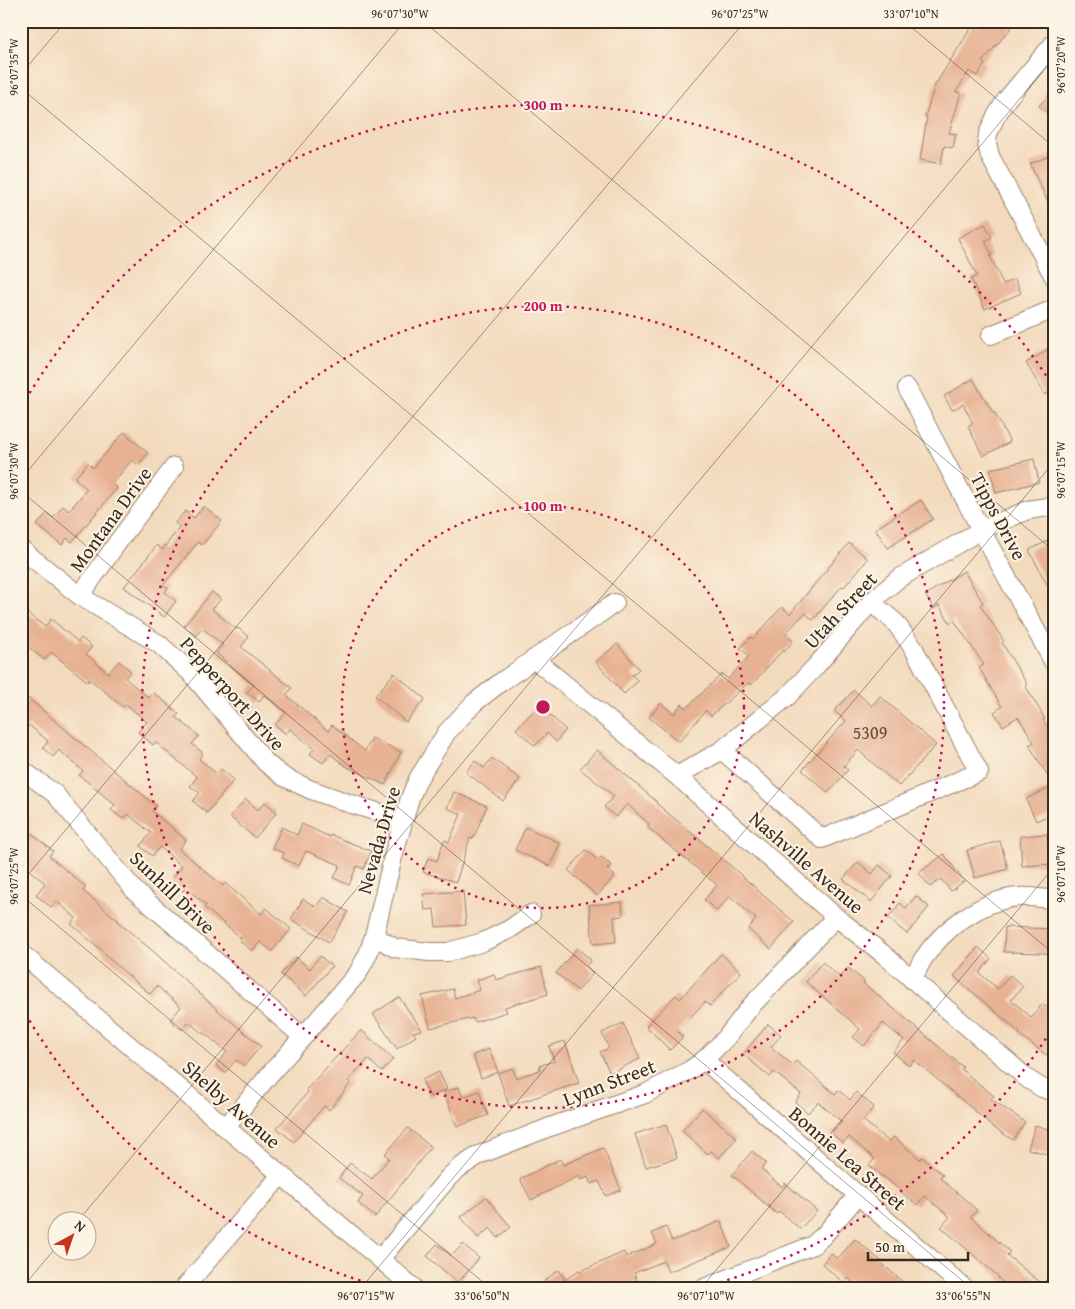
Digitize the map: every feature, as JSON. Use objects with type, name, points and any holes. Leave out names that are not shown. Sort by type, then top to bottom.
[{"type":"street","points":[[1054,43],[1006,100],[988,134],[987,144],[990,156],[1054,277]]},
{"type":"street","points":[[991,335],[1054,309]]},
{"type":"street","name":"Tipps Drive","points":[[907,388],[981,530],[1054,663]]},
{"type":"street","name":"Montana Drive","points":[[80,596],[174,467]]},
{"type":"street","name":"Utah Street","points":[[677,776],[722,750],[788,696],[871,602],[898,579],[981,530],[1028,510],[1054,506]]},
{"type":"street","name":"Pepperport Drive","points":[[21,550],[80,596],[160,644],[191,673],[266,763],[284,777],[309,789],[403,820]]},
{"type":"street","points":[[722,750],[822,839],[979,772],[914,649],[895,622],[871,602]]},
{"type":"street","name":"Nevada Drive","points":[[226,1126],[358,973],[368,954],[374,936],[410,798],[418,779],[447,732],[474,703],[500,682],[615,604]]},
{"type":"street","name":"Nashville Avenue","points":[[534,659],[677,776],[836,917],[882,953],[1029,1080],[1042,1088],[1054,1092]]},
{"type":"street","name":"Sunhill Drive","points":[[21,769],[55,794],[136,891],[303,1037]]},
{"type":"street","points":[[912,980],[935,944],[960,920],[997,902],[1019,897],[1054,899]]},
{"type":"street","points":[[374,936],[395,948],[448,952],[483,942],[510,929],[531,914]]},
{"type":"street","name":"Lynn Street","points":[[380,1259],[448,1177],[479,1155],[550,1127],[645,1094],[690,1070],[704,1060],[726,1038],[751,1006],[836,917]]},
{"type":"street","name":"Shelby Avenue","points":[[21,953],[414,1288]]},
{"type":"street","name":"Bonnie Lea Street","points":[[704,1060],[964,1288]]},
{"type":"street","points":[[184,1288],[281,1175]]},
{"type":"street","points":[[704,1288],[813,1245],[858,1195]]},
{"type":"building","points":[[981,21],[1017,21],[982,62],[985,64],[977,76],[969,71],[956,92],[961,93],[949,133],[956,134],[953,148],[944,146],[941,164],[920,160],[927,117],[925,117],[935,85],[969,31],[974,25],[977,27]]},
{"type":"building","points":[[1054,89],[1054,118],[1039,106]]},
{"type":"building","points":[[1054,154],[1054,215],[1030,164]]},
{"type":"building","points":[[985,224],[992,237],[985,241],[1003,284],[1015,279],[1021,293],[985,309],[971,279],[977,276],[958,238]]},
{"type":"building","points":[[1050,348],[1054,354],[1054,390],[1045,395],[1026,363]]},
{"type":"building","points":[[973,379],[1010,442],[983,456],[968,426],[973,423],[963,404],[952,410],[944,396]]},
{"type":"building","points":[[124,432],[148,453],[138,465],[132,460],[112,484],[117,488],[72,542],[67,538],[62,545],[37,525],[47,513],[53,518],[63,506],[69,511],[87,489],[75,478],[88,463],[93,468]]},
{"type":"building","points":[[1034,459],[1039,482],[996,493],[990,469]]},
{"type":"building","points":[[921,500],[933,519],[888,548],[875,529]]},
{"type":"building","points":[[204,506],[222,521],[202,545],[198,542],[163,585],[168,588],[165,592],[176,601],[164,617],[124,587],[157,545],[162,550],[180,527],[175,523],[185,511],[194,518]]},
{"type":"building","points":[[1054,538],[1054,598],[1029,550]]},
{"type":"building","points":[[849,543],[868,559],[813,620],[805,613],[785,634],[793,641],[751,685],[748,683],[711,716],[706,710],[679,742],[649,717],[661,703],[674,714],[682,704],[686,708],[722,674],[728,679],[749,656],[740,648],[751,637],[753,639],[782,607],[790,614]]},
{"type":"building","points":[[964,571],[983,603],[980,605],[1004,641],[1002,643],[1027,684],[1025,685],[1054,738],[1054,786],[1029,745],[1034,742],[1018,717],[1003,726],[994,712],[1002,707],[979,668],[984,665],[954,620],[950,623],[939,605],[934,609],[925,595]]},
{"type":"building","points":[[212,592],[221,599],[212,609],[249,637],[241,647],[292,688],[286,695],[328,731],[332,725],[365,751],[372,738],[401,752],[385,785],[346,766],[330,754],[323,763],[310,754],[314,749],[290,729],[286,734],[275,725],[286,713],[264,695],[259,702],[247,692],[254,685],[216,653],[223,645],[202,628],[196,636],[184,626]]},
{"type":"building","points":[[21,608],[45,627],[51,619],[78,642],[81,638],[92,647],[86,654],[108,673],[119,661],[131,671],[125,678],[149,698],[154,693],[179,714],[176,717],[199,736],[192,744],[203,753],[199,759],[217,774],[221,769],[234,780],[207,813],[193,801],[200,793],[190,786],[197,777],[155,742],[153,745],[138,732],[147,722],[126,704],[123,707],[90,679],[88,682],[51,652],[44,660],[21,641]]},
{"type":"building","points":[[617,644],[639,669],[632,675],[638,681],[624,694],[596,662]]},
{"type":"building","points":[[394,673],[425,699],[406,722],[375,696]]},
{"type":"building","points":[[854,690],[872,706],[880,696],[936,745],[899,786],[858,750],[844,766],[848,770],[828,793],[802,770],[846,721],[834,711]]},
{"type":"building","points":[[28,698],[156,806],[152,811],[186,840],[179,849],[223,886],[225,883],[261,914],[266,908],[291,929],[272,951],[260,942],[252,951],[239,940],[241,938],[204,907],[206,905],[186,888],[183,891],[171,880],[182,866],[160,847],[152,856],[140,846],[151,833],[128,814],[123,819],[111,810],[115,805],[79,775],[83,771],[59,750],[53,757],[43,748],[48,741],[29,725],[21,734],[21,706]]},
{"type":"building","points":[[539,705],[566,730],[556,742],[547,733],[535,746],[516,729]]},
{"type":"building","points":[[597,750],[794,922],[771,949],[748,929],[756,919],[730,896],[717,911],[704,900],[717,885],[647,827],[649,824],[627,804],[616,817],[604,807],[614,796],[580,769]]},
{"type":"building","points":[[492,758],[520,779],[503,801],[466,772],[475,761],[484,768]]},
{"type":"building","points":[[1054,786],[1054,813],[1036,821],[1026,799]]},
{"type":"building","points":[[454,792],[487,806],[473,839],[470,838],[456,882],[423,872],[428,858],[437,861],[444,840],[449,842],[461,814],[447,808]]},
{"type":"building","points":[[246,799],[258,810],[265,802],[277,812],[255,838],[230,817]]},
{"type":"building","points":[[302,824],[330,837],[331,835],[371,851],[364,869],[357,866],[349,885],[334,878],[340,865],[306,851],[299,866],[282,858],[284,853],[272,848],[282,827],[297,835]]},
{"type":"building","points":[[21,825],[53,851],[49,856],[86,887],[83,891],[261,1046],[244,1066],[236,1060],[225,1073],[216,1065],[227,1052],[189,1022],[182,1030],[170,1020],[181,1007],[157,986],[150,994],[71,924],[76,918],[56,901],[51,907],[36,895],[45,883],[28,869],[21,877]]},
{"type":"building","points":[[526,827],[560,843],[550,866],[515,850]]},
{"type":"building","points":[[1047,834],[1048,843],[1054,843],[1054,864],[1022,866],[1020,836]]},
{"type":"building","points":[[1000,841],[1008,869],[975,878],[967,850]]},
{"type":"building","points":[[586,850],[598,860],[601,857],[611,865],[607,869],[615,876],[597,896],[568,870]]},
{"type":"building","points":[[944,854],[964,881],[951,891],[941,879],[930,887],[919,873]]},
{"type":"building","points":[[858,862],[872,874],[879,865],[892,876],[871,902],[843,879]]},
{"type":"building","points":[[463,891],[466,925],[436,927],[434,909],[425,910],[423,894]]},
{"type":"building","points":[[916,896],[929,907],[907,934],[888,918],[900,903],[906,908]]},
{"type":"building","points":[[323,897],[348,912],[329,942],[291,919],[303,899],[316,907]]},
{"type":"building","points":[[622,902],[623,916],[614,917],[616,942],[593,944],[589,905]]},
{"type":"building","points":[[1005,927],[1054,929],[1054,956],[1045,953],[1004,952]]},
{"type":"building","points":[[978,947],[991,959],[979,973],[998,989],[1010,975],[1023,986],[1011,1000],[1032,1018],[1042,1004],[1054,1013],[1054,1045],[1046,1055],[1019,1034],[954,976]]},
{"type":"building","points":[[577,948],[591,960],[586,966],[593,973],[578,991],[556,973]]},
{"type":"building","points":[[721,954],[741,972],[710,1006],[705,1002],[677,1031],[683,1037],[670,1050],[646,1026],[676,995],[680,999]]},
{"type":"building","points":[[320,956],[332,966],[306,996],[281,974],[296,957],[310,969]]},
{"type":"building","points":[[822,962],[840,977],[848,968],[864,981],[863,983],[963,1067],[961,1069],[994,1096],[991,1099],[1025,1122],[1013,1140],[987,1123],[914,1060],[909,1066],[893,1052],[904,1040],[883,1023],[864,1046],[853,1037],[860,1029],[806,982]]},
{"type":"building","points":[[541,967],[548,994],[505,1007],[507,1012],[475,1022],[473,1018],[430,1028],[422,996],[453,989],[455,998],[480,990],[477,980],[494,974],[496,980]]},
{"type":"building","points":[[399,997],[422,1030],[413,1032],[416,1036],[397,1049],[373,1014]]},
{"type":"building","points":[[623,1023],[640,1059],[610,1073],[600,1052],[609,1048],[602,1033]]},
{"type":"building","points":[[768,1024],[781,1035],[771,1047],[793,1065],[796,1061],[835,1094],[838,1090],[850,1100],[856,1092],[874,1107],[863,1120],[889,1142],[894,1137],[943,1175],[940,1178],[977,1210],[971,1217],[1010,1252],[1007,1255],[1047,1288],[1009,1288],[999,1277],[941,1227],[950,1217],[925,1196],[917,1205],[869,1165],[875,1159],[849,1137],[843,1143],[831,1133],[842,1122],[818,1102],[808,1113],[795,1102],[801,1094],[774,1072],[770,1077],[743,1054]]},
{"type":"building","points":[[361,1030],[393,1059],[382,1072],[368,1059],[348,1081],[351,1083],[329,1110],[324,1106],[294,1142],[277,1128],[308,1092],[306,1090]]},
{"type":"building","points":[[565,1041],[579,1083],[509,1106],[498,1073],[513,1068],[516,1078],[540,1070],[539,1066],[554,1061],[549,1046]]},
{"type":"building","points":[[489,1049],[498,1072],[481,1078],[473,1055]]},
{"type":"building","points":[[439,1072],[447,1089],[430,1097],[422,1080]]},
{"type":"building","points":[[459,1087],[463,1097],[479,1091],[488,1115],[457,1127],[444,1092]]},
{"type":"building","points":[[702,1108],[737,1138],[719,1158],[711,1151],[708,1154],[682,1131]]},
{"type":"building","points":[[666,1124],[677,1158],[646,1167],[635,1134]]},
{"type":"building","points":[[1035,1125],[1054,1131],[1054,1156],[1028,1149]]},
{"type":"building","points":[[408,1128],[431,1147],[375,1217],[358,1203],[363,1196],[339,1178],[350,1163],[372,1179],[389,1158],[385,1154]]},
{"type":"building","points":[[603,1148],[621,1190],[606,1196],[599,1181],[591,1184],[588,1177],[580,1180],[579,1176],[531,1200],[520,1179],[560,1159],[563,1165]]},
{"type":"building","points":[[752,1151],[766,1163],[761,1169],[782,1187],[785,1183],[817,1211],[800,1229],[779,1211],[777,1214],[732,1175]]},
{"type":"building","points":[[486,1197],[511,1227],[498,1238],[490,1228],[478,1238],[461,1217]]},
{"type":"building","points":[[721,1221],[731,1247],[668,1272],[664,1261],[634,1273],[638,1282],[625,1288],[621,1288],[618,1283],[608,1288],[549,1288],[544,1281],[559,1270],[565,1280],[579,1270],[581,1271],[624,1252],[626,1257],[657,1244],[652,1233],[666,1227],[672,1241]]},
{"type":"building","points":[[855,1239],[910,1288],[859,1288],[848,1278],[844,1283],[822,1264],[831,1253],[837,1259]]},
{"type":"building","points":[[437,1244],[452,1256],[463,1244],[479,1258],[458,1283],[427,1256]]}]
